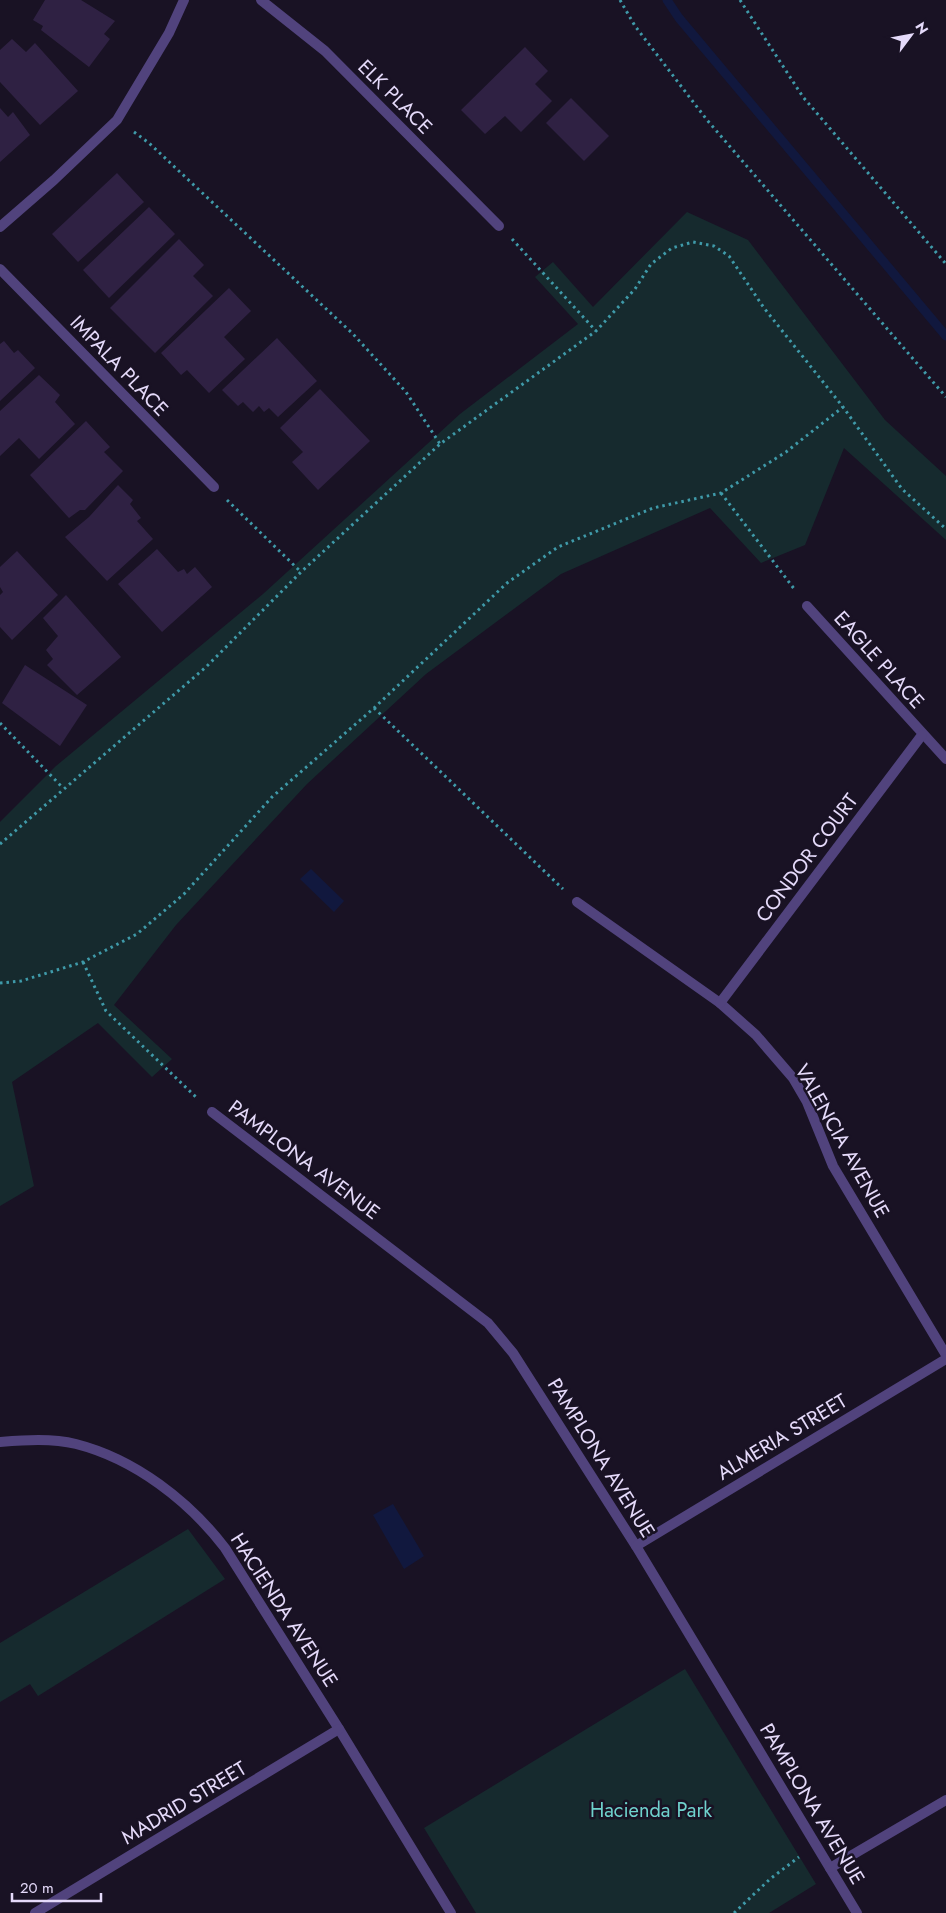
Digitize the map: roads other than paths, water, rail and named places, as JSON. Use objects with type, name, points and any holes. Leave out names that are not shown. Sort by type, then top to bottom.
[{"type":"street","points":[[0,227],[54,180],[117,120],[169,33],[184,0]]},
{"type":"street","name":"ELK PLACE","points":[[261,0],[325,51],[499,226]]},
{"type":"street","name":"IMPALA PLACE","points":[[0,269],[214,487]]},
{"type":"street","name":"EAGLE PLACE","points":[[808,606],[946,759]]},
{"type":"street","name":"CONDOR COURT","points":[[720,1003],[922,734]]},
{"type":"street","name":"VALENCIA AVENUE","points":[[577,902],[720,1003],[756,1036],[793,1078],[806,1102],[833,1166],[946,1354]]},
{"type":"street","name":"PAMPLONA AVENUE","points":[[212,1112],[488,1323],[513,1352],[636,1546],[857,1913]]},
{"type":"street","name":"ALMERIA STREET","points":[[636,1546],[946,1359]]},
{"type":"street","name":"HACIENDA AVENUE","points":[[0,1442],[36,1439],[75,1444],[107,1455],[143,1474],[175,1497],[211,1530],[225,1548],[339,1729],[451,1913]]},
{"type":"street","name":"MADRID STREET","points":[[36,1913],[48,1910],[339,1729]]},
{"type":"street","points":[[830,1868],[946,1800]]},
{"type":"water","points":[[311,869],[344,901],[334,912],[300,879]]},
{"type":"water","points":[[393,1504],[424,1556],[404,1569],[373,1515]]},
{"type":"waterway","points":[[667,0],[679,18],[946,336]]},
{"type":"park label","name":"Hacienda Park","points":[[651,1810]]}]
